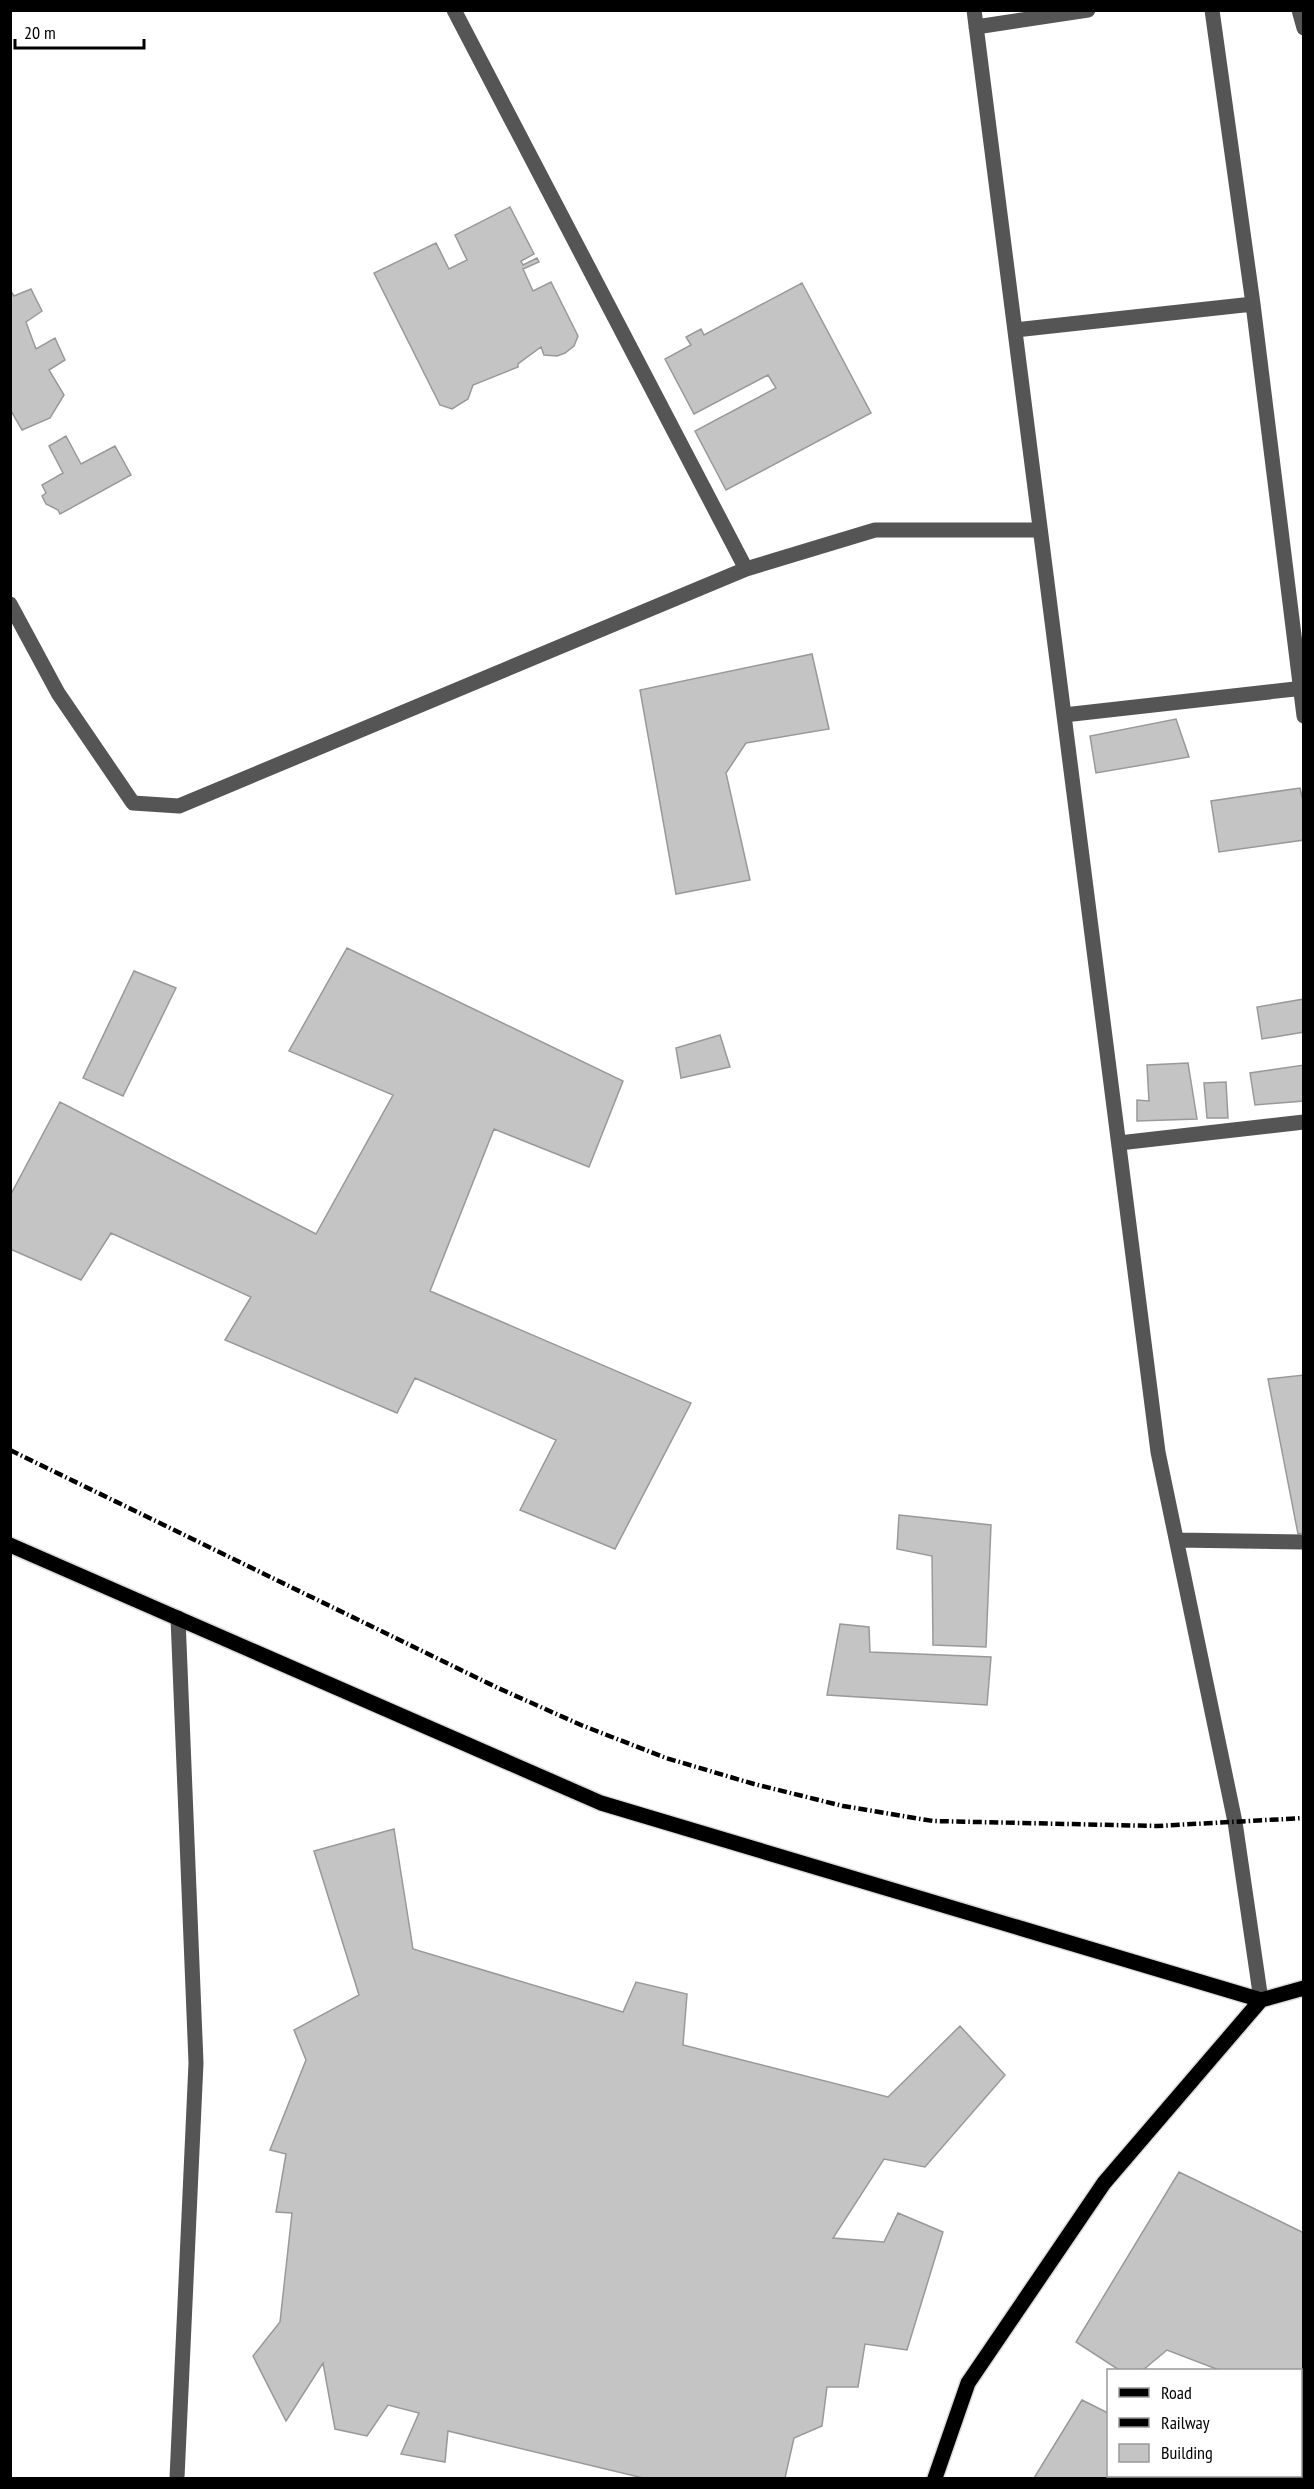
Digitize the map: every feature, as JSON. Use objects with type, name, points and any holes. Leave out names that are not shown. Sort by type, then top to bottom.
[{"type":"main road","points":[[10,1545],[601,1803],[1261,2000],[1304,1988]]},
{"type":"main road","points":[[935,2478],[968,2383],[1104,2183],[1261,2000]]},
{"type":"street","points":[[454,10],[746,569]]},
{"type":"street","points":[[974,10],[1158,1452],[1235,1822],[1261,2000]]},
{"type":"street","points":[[976,27],[1088,10]]},
{"type":"street","points":[[1212,10],[1304,716]]},
{"type":"street","points":[[1299,10],[1304,28]]},
{"type":"street","points":[[1015,330],[1252,304]]},
{"type":"street","points":[[10,604],[58,693],[133,803],[179,806],[746,569],[875,530],[1040,530]]},
{"type":"street","points":[[1064,715],[1302,689]]},
{"type":"street","points":[[1119,1143],[1304,1122]]},
{"type":"street","points":[[1177,1540],[1304,1542]]},
{"type":"street","points":[[177,2478],[196,2063],[178,1618]]},
{"type":"building","points":[[510,207],[534,254],[521,261],[523,265],[537,258],[539,262],[523,269],[533,291],[551,282],[578,336],[574,346],[565,353],[557,356],[544,355],[541,347],[518,364],[518,367],[473,385],[468,399],[452,409],[440,405],[374,273],[436,243],[449,269],[467,260],[455,235]]},
{"type":"building","points":[[802,283],[871,413],[726,490],[695,431],[776,388],[768,375],[694,414],[665,359],[691,345],[686,337],[701,329],[704,335]]},
{"type":"building","points":[[31,289],[42,311],[26,322],[36,349],[55,338],[65,360],[49,370],[64,395],[50,418],[22,430],[10,409],[10,290],[14,296]]},
{"type":"building","points":[[66,436],[81,464],[115,446],[131,475],[60,514],[58,510],[46,504],[42,496],[46,493],[42,485],[63,473],[49,446]]},
{"type":"building","points":[[812,654],[829,729],[746,743],[726,773],[750,880],[676,894],[640,690]]},
{"type":"building","points":[[1176,719],[1189,757],[1096,773],[1090,736]]},
{"type":"building","points":[[1300,788],[1304,805],[1304,840],[1219,852],[1211,801]]},
{"type":"building","points":[[347,948],[623,1081],[589,1167],[494,1129],[430,1291],[691,1403],[615,1549],[520,1510],[556,1440],[415,1378],[397,1413],[225,1340],[251,1297],[111,1233],[81,1280],[10,1249],[10,1196],[60,1102],[316,1234],[393,1095],[289,1051]]},
{"type":"building","points":[[134,971],[176,988],[123,1096],[83,1078]]},
{"type":"building","points":[[1304,999],[1304,1032],[1262,1039],[1257,1007]]},
{"type":"building","points":[[720,1035],[730,1067],[681,1078],[676,1048]]},
{"type":"building","points":[[1188,1063],[1197,1119],[1137,1121],[1137,1100],[1149,1101],[1147,1065]]},
{"type":"building","points":[[1304,1065],[1304,1101],[1255,1105],[1250,1073]]},
{"type":"building","points":[[1226,1082],[1228,1118],[1207,1118],[1204,1083]]},
{"type":"building","points":[[1304,1375],[1304,1533],[1298,1534],[1268,1379]]},
{"type":"building","points":[[899,1515],[991,1525],[986,1647],[933,1645],[932,1556],[897,1549]]},
{"type":"building","points":[[840,1624],[869,1627],[870,1652],[991,1657],[987,1705],[827,1695]]},
{"type":"building","points":[[394,1829],[413,1949],[623,2012],[636,1982],[687,1994],[683,2045],[888,2097],[960,2026],[1005,2075],[925,2167],[884,2159],[833,2238],[884,2242],[898,2213],[943,2232],[907,2350],[865,2344],[858,2387],[827,2387],[822,2426],[794,2438],[785,2478],[643,2478],[448,2431],[445,2462],[401,2454],[419,2413],[388,2405],[367,2436],[335,2429],[323,2363],[286,2421],[253,2356],[280,2322],[292,2213],[276,2212],[286,2154],[270,2150],[306,2060],[294,2030],[359,1995],[314,1851]]},
{"type":"building","points":[[1179,2172],[1304,2233],[1304,2372],[1302,2376],[1302,2369],[1216,2369],[1167,2350],[1144,2369],[1117,2369],[1076,2342]]},
{"type":"building","points":[[1082,2400],[1107,2412],[1107,2477],[1242,2478],[1034,2478]]},
{"type":"railway","points":[[10,1450],[498,1688],[581,1725],[666,1758],[754,1784],[843,1806],[933,1821],[1157,1826],[1304,1818]]}]
